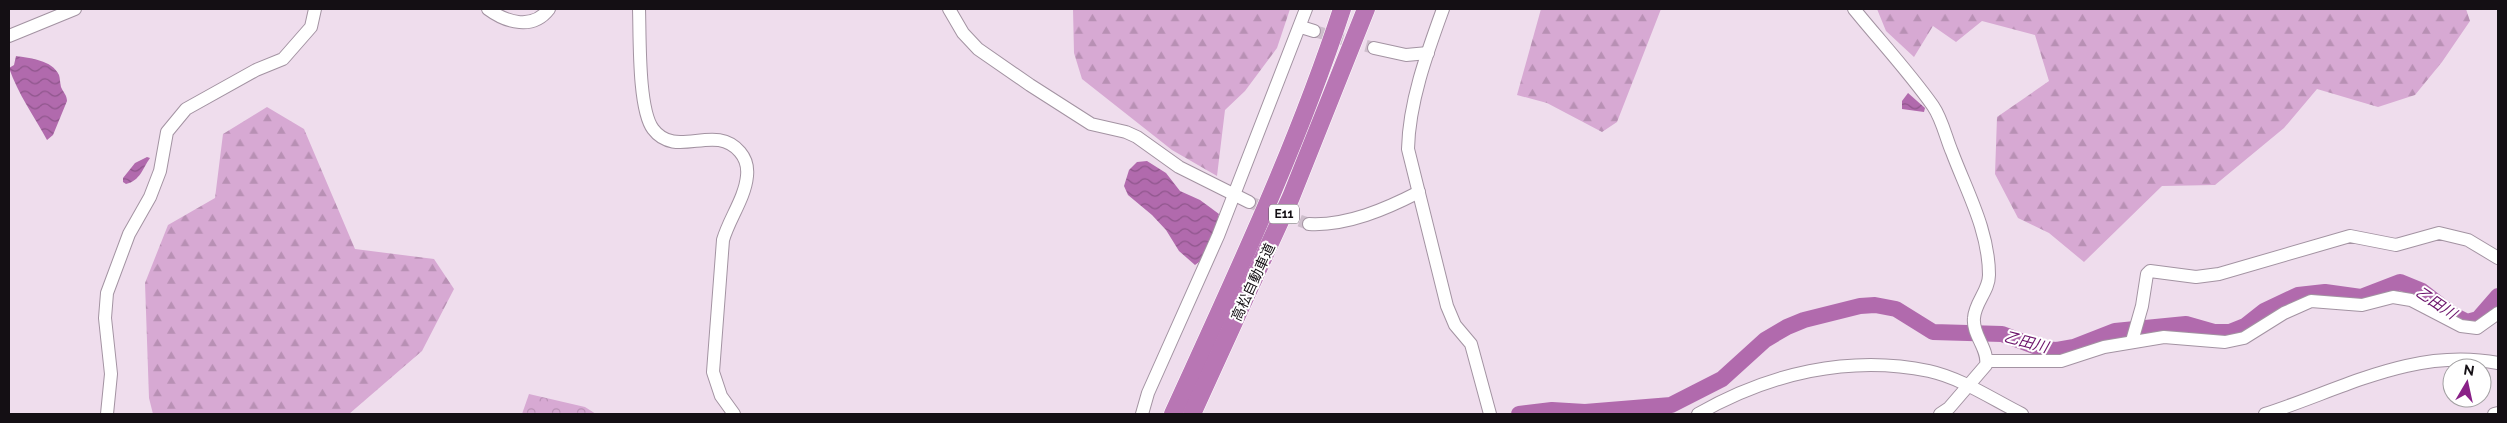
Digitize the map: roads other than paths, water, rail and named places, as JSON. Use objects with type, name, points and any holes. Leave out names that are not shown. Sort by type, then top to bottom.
[{"type":"highway","name":"高松自動車道","points":[[1173,414],[1274,192],[1318,81],[1342,9]]},
{"type":"highway","name":"高松自動車道","points":[[1192,414],[1292,198],[1366,9]]},
{"type":"street","points":[[9,36],[75,9]]},
{"type":"street","points":[[107,414],[111,374],[105,318],[107,293],[128,234],[150,197],[160,171],[167,132],[186,109],[256,70],[283,59],[311,27],[315,9]]},
{"type":"street","points":[[488,9],[506,20],[523,23],[543,17],[549,9]]},
{"type":"street","points":[[639,9],[644,108],[653,130],[664,137],[687,143],[704,139],[724,140],[735,146],[747,165],[747,178],[723,240],[714,372],[721,396],[734,414]]},
{"type":"street","points":[[948,9],[963,33],[978,48],[1030,85],[1091,124],[1137,137],[1179,167],[1234,192],[1249,202]]},
{"type":"street","points":[[1142,414],[1148,392],[1218,236],[1301,27],[1306,9]]},
{"type":"street","points":[[1443,9],[1428,53],[1409,132],[1408,149],[1447,306],[1455,325],[1471,344],[1490,414]]},
{"type":"street","points":[[1854,9],[1934,108],[1956,163],[1970,191],[1982,226],[1989,275],[1987,288],[1976,308],[1974,318],[1975,332],[1987,361],[1985,367],[1949,408],[1940,414]]},
{"type":"street","points":[[1301,27],[1314,31]]},
{"type":"street","points":[[1374,48],[1406,55],[1428,53]]},
{"type":"street","points":[[1309,224],[1336,224],[1391,206],[1419,192]]},
{"type":"street","points":[[2132,341],[2142,306],[2147,274],[2150,271],[2196,277],[2218,274],[2350,236],[2396,245],[2439,233],[2468,240],[2498,258]]},
{"type":"street","points":[[1987,361],[2061,361],[2104,347],[2164,337],[2225,342],[2244,338],[2284,313],[2311,302],[2362,305],[2393,298],[2402,299],[2424,306],[2461,326],[2476,328],[2498,313]]},
{"type":"street","points":[[2265,414],[2420,361],[2462,358],[2498,363]]},
{"type":"street","points":[[1703,413],[1752,387],[1814,369],[1892,366],[1929,371],[1967,386],[2022,414]]},
{"type":"street","points":[[2494,414],[2498,413]]},
{"type":"water","points":[[16,56],[46,63],[56,70],[59,75],[61,87],[67,101],[53,135],[47,140],[22,96],[9,68],[14,65]]},
{"type":"water","points":[[1908,93],[1925,108],[1924,112],[1902,109],[1902,101]]},
{"type":"water","points":[[147,157],[150,158],[141,174],[131,182],[126,184],[123,182],[123,178],[135,163]]},
{"type":"water","points":[[1147,161],[1166,173],[1180,191],[1200,200],[1219,214],[1208,249],[1195,265],[1179,251],[1166,230],[1152,215],[1128,195],[1124,186],[1129,170],[1137,162]]},
{"type":"waterway","name":"乙田川","points":[[1519,414],[1552,410],[1585,412],[1671,405],[1722,379],[1765,340],[1787,327],[1804,320],[1860,306],[1875,305],[1896,309],[1933,332],[2002,334],[2042,349],[2057,350],[2074,347],[2115,331],[2186,324],[2214,332],[2230,332],[2245,326],[2264,311],[2298,295],[2325,292],[2361,297],[2400,282],[2422,291],[2453,315],[2467,322],[2478,319],[2498,296]]},
{"type":"tunnel","points":[[1314,31],[1374,48]]},
{"type":"tunnel","points":[[1249,202],[1309,224]]}]
